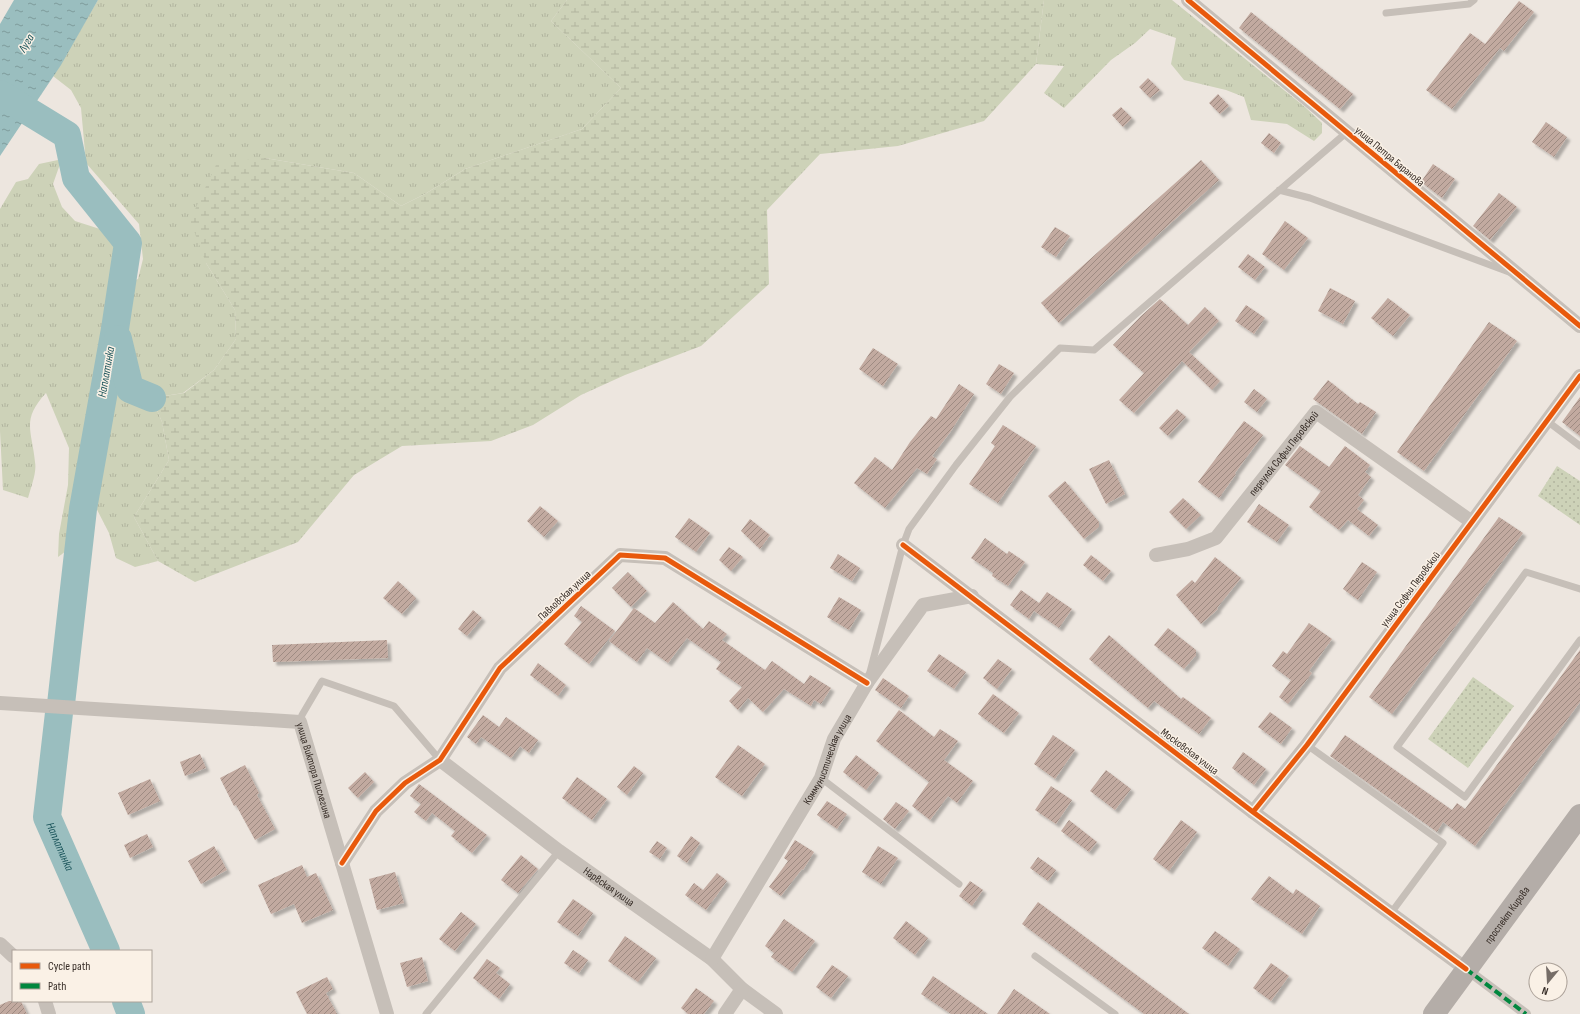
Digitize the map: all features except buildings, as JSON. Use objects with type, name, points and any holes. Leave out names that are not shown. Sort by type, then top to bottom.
[{"type":"main road","name":"проспект Кирова","points":[[1434,1014],[1580,815]]},
{"type":"street","name":"улица Петра Баранова","points":[[1188,0],[1346,133],[1580,326]]},
{"type":"street","name":"улица Софьи Перовской","points":[[1254,812],[1307,745],[1580,376]]},
{"type":"street","name":"переулок Софьи Перовской","points":[[1156,555],[1188,549],[1216,538],[1316,412],[1472,522]]},
{"type":"street","name":"Московская улица","points":[[903,545],[1254,812],[1526,1014]]},
{"type":"street","name":"Павловская улица","points":[[342,863],[376,811],[405,783],[440,760],[500,668],[620,555],[665,558],[867,683]]},
{"type":"street","name":"Коммунистическая улица","points":[[712,959],[821,778],[834,739],[867,683],[923,605],[972,596]]},
{"type":"street","name":"улица Виктора Пислегина","points":[[0,703],[300,722],[355,911],[387,1014]]},
{"type":"street","name":"Нарвская улица","points":[[440,760],[559,851],[712,959],[742,989],[776,1014]]},
{"type":"street","points":[[0,944],[12,955]]},
{"type":"street","points":[[725,1014],[742,989]]},
{"type":"street","points":[[45,1002],[49,1014]]},
{"type":"lane","points":[[1386,13],[1470,4],[1474,0]]},
{"type":"lane","points":[[867,683],[903,545],[909,529],[956,464],[1010,397],[1060,348],[1094,350],[1346,133]]},
{"type":"lane","points":[[1280,190],[1310,198],[1517,275]]},
{"type":"lane","points":[[1547,421],[1580,446]]},
{"type":"lane","points":[[1580,588],[1526,572],[1397,747],[1465,797],[1580,640]]},
{"type":"lane","points":[[300,722],[302,715],[322,681],[394,706],[440,760]]},
{"type":"lane","points":[[1307,745],[1442,843],[1390,913]]},
{"type":"lane","points":[[821,778],[959,884]]},
{"type":"lane","points":[[426,1014],[559,851]]},
{"type":"lane","points":[[1035,956],[1115,1014]]},
{"type":"green space","points":[[98,0],[567,0],[551,21],[621,88],[582,129],[465,169],[425,194],[401,206],[354,173],[265,158],[206,263],[235,310],[236,339],[214,370],[183,393],[152,398],[162,422],[169,460],[134,517],[158,561],[135,567],[116,558],[109,533],[91,498],[90,533],[58,557],[59,534],[68,485],[69,448],[46,393],[38,402],[31,418],[30,426],[35,470],[28,498],[3,490],[0,431],[0,209],[16,182],[28,179],[39,164],[58,160],[60,164],[53,184],[62,207],[75,221],[103,230],[114,241],[115,289],[138,279],[143,259],[139,224],[86,163],[81,108],[71,90],[53,76]]},
{"type":"green space","points":[[567,0],[1044,0],[1036,64],[984,121],[898,146],[820,154],[767,210],[769,284],[701,346],[625,375],[581,395],[533,425],[491,441],[402,446],[354,475],[298,542],[195,582],[158,561],[134,517],[169,460],[162,422],[152,398],[184,393],[214,370],[236,339],[235,310],[206,263],[190,220],[217,163],[265,158],[354,173],[401,206],[425,194],[465,169],[582,129],[621,88],[551,21]]},
{"type":"green space","points":[[1044,0],[1172,0],[1305,107],[1322,123],[1322,133],[1314,141],[1287,124],[1251,120],[1244,97],[1226,90],[1184,80],[1171,64],[1176,38],[1150,29],[1135,43],[1111,60],[1064,108],[1044,93],[1064,66],[1036,64]]},
{"type":"green space","points":[[1557,466],[1580,481],[1580,525],[1538,496]]},
{"type":"green space","points":[[1473,677],[1514,706],[1468,768],[1428,739]]},
{"type":"water","name":"Луга","points":[[14,0],[98,0],[61,65],[0,156],[0,24]]},
{"type":"waterway","name":"Наплатинка","points":[[0,94],[67,135],[76,178],[128,243],[115,329],[83,509],[61,704]]},
{"type":"waterway","points":[[118,339],[130,389],[152,398]]},
{"type":"waterway","name":"Наплатинка","points":[[59,713],[47,817],[106,950]]},
{"type":"waterway","name":"Наплатинка","points":[[126,1002],[131,1014]]},
{"type":"marked path","points":[[1466,969],[1526,1014]]},
{"type":"cycle path","points":[[1188,0],[1580,326]]},
{"type":"cycle path","points":[[1253,812],[1307,745],[1580,376]]},
{"type":"cycle path","points":[[903,545],[1253,812],[1466,969]]},
{"type":"cycle path","points":[[342,863],[376,811],[405,783],[440,760],[500,668],[620,555],[665,558],[867,683]]}]
